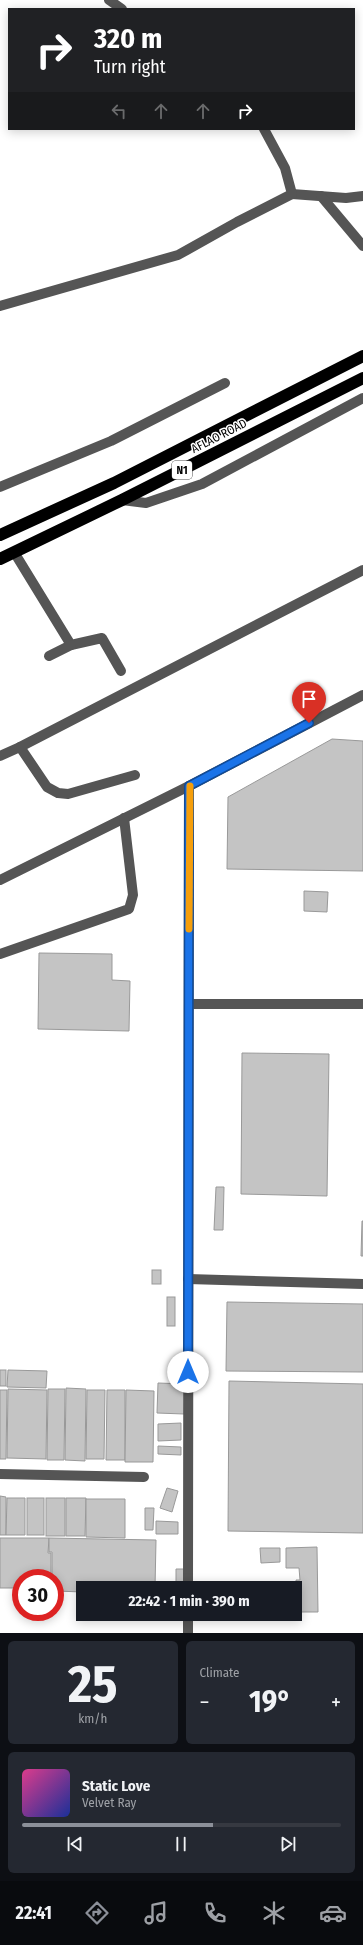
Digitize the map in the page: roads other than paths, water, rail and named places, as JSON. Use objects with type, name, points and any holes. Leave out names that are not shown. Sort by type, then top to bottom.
[{"type":"highway","name":"AFLAO ROAD","points":[[0,535],[114,484],[363,356]]},
{"type":"highway","name":"AFLAO ROAD","points":[[0,559],[122,500],[363,378]]},
{"type":"street","points":[[109,0],[121,8]]},
{"type":"street","points":[[265,130],[285,168],[292,194]]},
{"type":"street","points":[[0,306],[178,255],[237,222],[292,194],[346,198],[363,196]]},
{"type":"street","points":[[321,196],[363,246]]},
{"type":"street","points":[[0,487],[111,440],[225,383]]},
{"type":"street","points":[[122,500],[146,503],[202,484],[363,398]]},
{"type":"street","points":[[14,552],[71,645]]},
{"type":"street","points":[[0,756],[363,570]]},
{"type":"street","points":[[49,656],[71,645],[102,638],[121,671]]},
{"type":"street","points":[[0,880],[189,786],[363,694]]},
{"type":"street","points":[[20,747],[47,787],[58,793],[68,794],[135,775]]},
{"type":"street","points":[[188,1581],[189,786]]},
{"type":"street","points":[[0,954],[129,909],[133,895],[124,818]]},
{"type":"street","points":[[189,1004],[363,1004]]},
{"type":"street","points":[[188,1279],[363,1284]]},
{"type":"street","points":[[0,1474],[144,1477]]},
{"type":"street","points":[[188,1621],[188,1633]]}]
